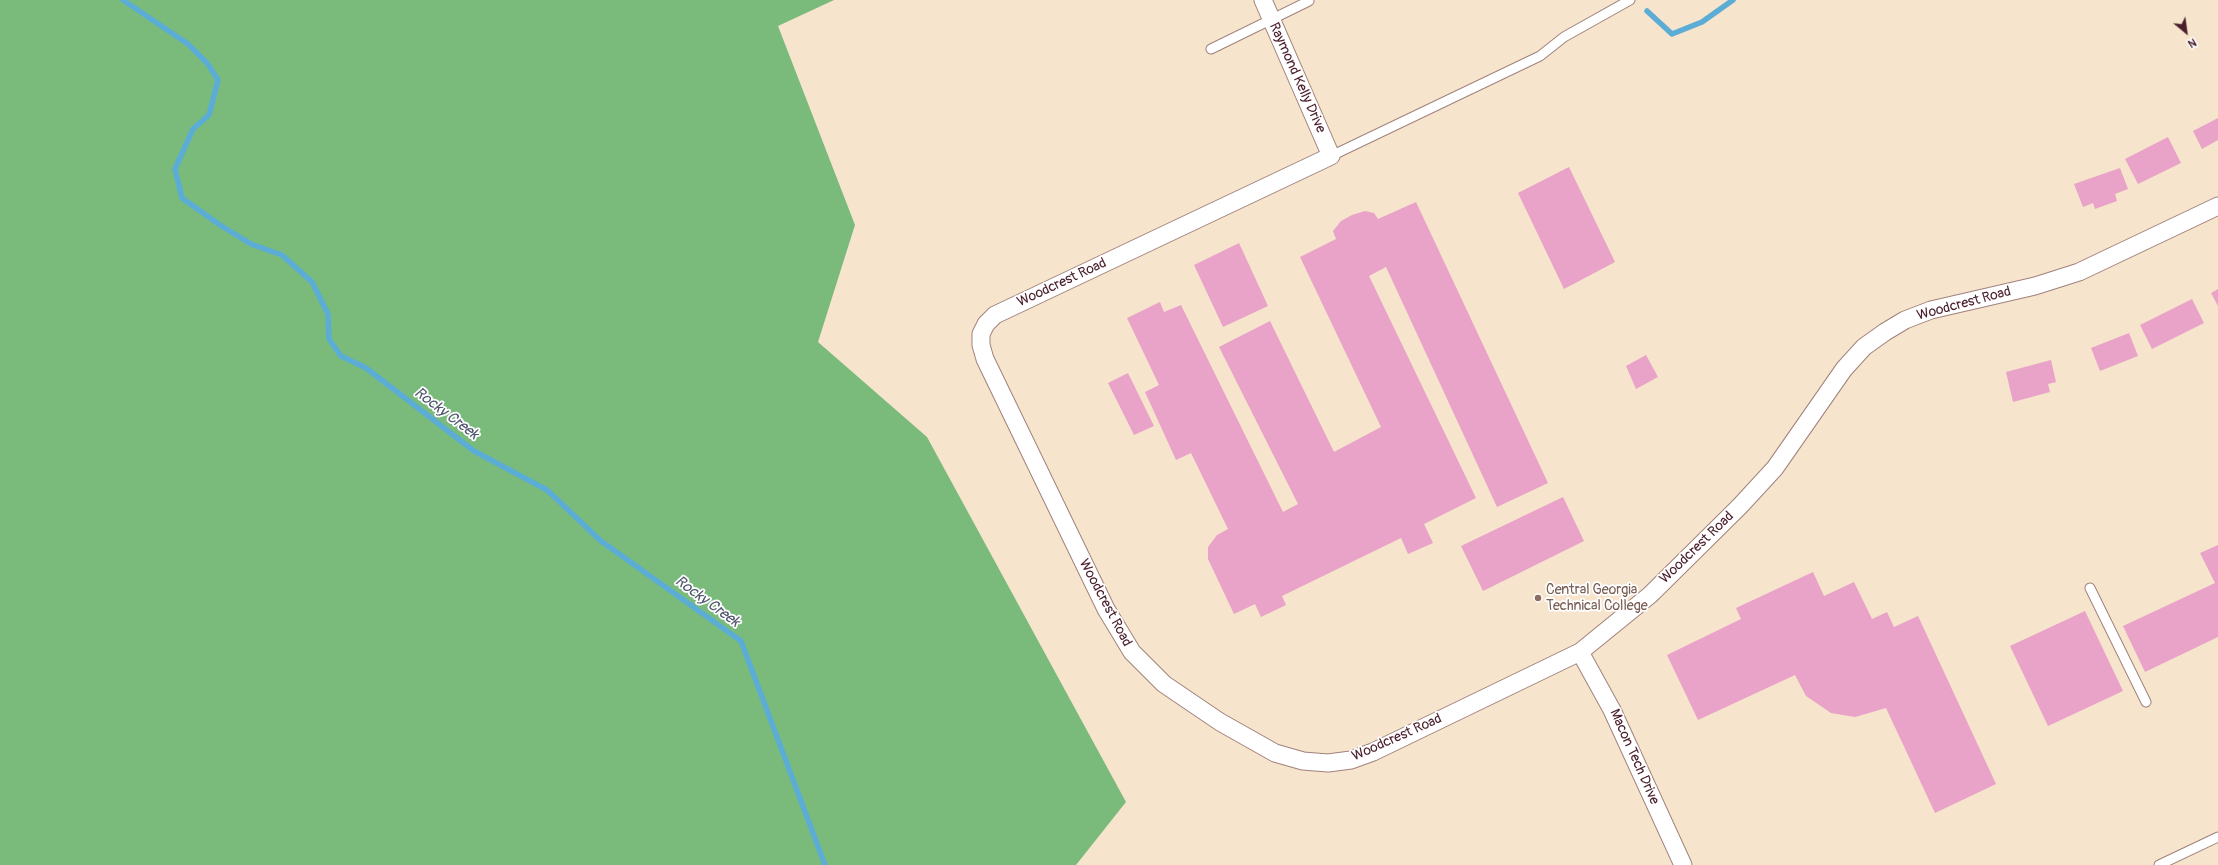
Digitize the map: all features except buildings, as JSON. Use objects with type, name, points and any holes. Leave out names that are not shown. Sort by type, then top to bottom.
[{"type":"street","name":"Raymond Kelly Drive","points":[[1263,0],[1331,156]]},
{"type":"street","name":"Woodcrest Road","points":[[1331,156],[1018,303],[995,315],[986,324],[981,334],[981,345],[985,359],[1106,609],[1132,652],[1164,684],[1220,722],[1275,753],[1303,761],[1328,763],[1351,760],[1373,752],[1580,652],[1650,595],[1740,506],[1775,468],[1844,369],[1864,347],[1885,332],[1905,320],[1931,310],[2035,286],[2079,272],[2218,206]]},
{"type":"street","name":"Macon Tech Drive","points":[[1580,652],[1612,710],[1683,865]]},
{"type":"lane","points":[[1331,156],[1540,56],[1564,36],[1630,0]]},
{"type":"lane","points":[[1211,48],[1309,1]]},
{"type":"lane","points":[[2090,588],[2146,702]]},
{"type":"lane","points":[[2159,865],[2218,837]]},
{"type":"green space","points":[[0,0],[834,0],[778,26],[855,225],[818,342],[927,437],[1126,802],[1076,865],[0,865]]},
{"type":"waterway","name":"Rocky Creek","points":[[123,0],[188,44],[207,63],[218,80],[209,115],[193,129],[175,169],[182,198],[220,225],[251,244],[282,255],[312,282],[328,314],[329,339],[341,356],[366,368],[474,451],[547,490],[601,541],[741,641],[825,865]]},
{"type":"waterway","points":[[1647,11],[1672,34],[1702,22],[1733,0]]},
{"type":"place","name":"Central Georgia Technical College","points":[[1538,598]]}]
